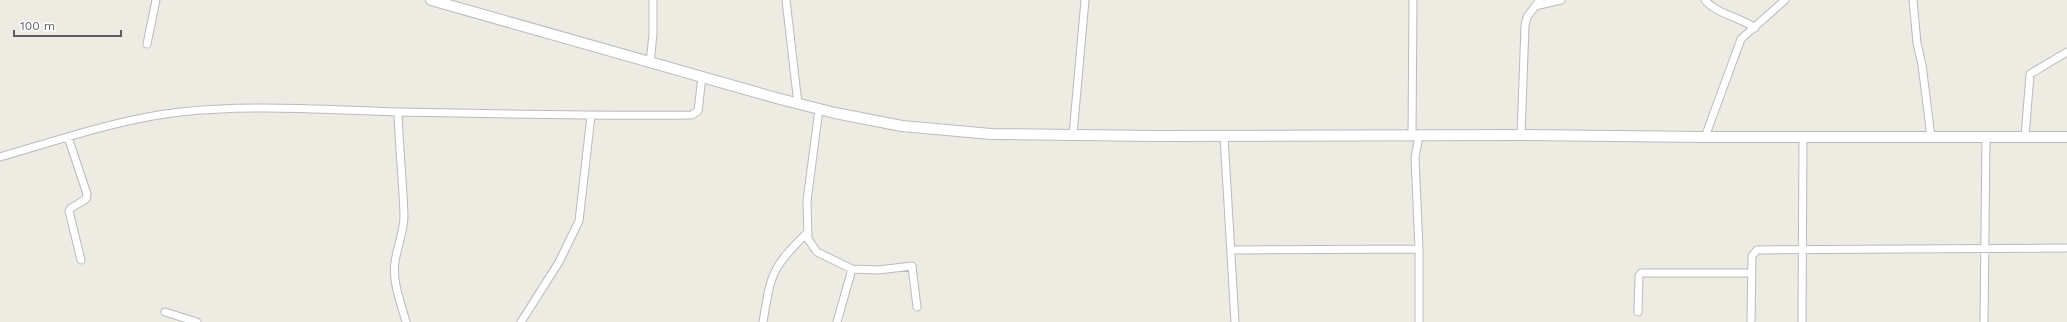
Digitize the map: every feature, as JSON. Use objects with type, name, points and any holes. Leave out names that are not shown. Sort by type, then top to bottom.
[{"type":"main road","points":[[431,0],[798,104],[902,126],[991,134],[1224,136],[1521,135],[1705,137],[2067,137]]},
{"type":"street","points":[[148,44],[156,0]]},
{"type":"street","points":[[650,63],[653,0]]},
{"type":"street","points":[[786,0],[798,104]]},
{"type":"street","points":[[1073,135],[1085,0]]},
{"type":"street","points":[[1413,0],[1416,135],[1415,158],[1419,249],[1419,322]]},
{"type":"street","points":[[1521,135],[1525,26],[1527,17],[1540,0]]},
{"type":"street","points":[[1535,6],[1561,0]]},
{"type":"street","points":[[1705,0],[1710,6],[1744,20],[1755,28]]},
{"type":"street","points":[[1705,137],[1741,39],[1785,0]]},
{"type":"street","points":[[1913,0],[1917,43],[1922,65],[1931,137]]},
{"type":"street","points":[[2025,137],[2030,74],[2067,52]]},
{"type":"street","points":[[0,157],[136,119],[203,111],[303,109],[591,116],[692,115],[698,111],[702,77]]},
{"type":"street","points":[[820,109],[807,201],[808,239],[818,252],[852,269],[878,270],[912,266],[917,308]]},
{"type":"street","points":[[398,112],[399,156],[404,219],[395,263],[395,272],[406,322]]},
{"type":"street","points":[[521,322],[559,262],[578,221],[591,116]]},
{"type":"street","points":[[1224,136],[1235,322]]},
{"type":"street","points":[[68,137],[87,194],[86,199],[71,208],[69,211],[81,260]]},
{"type":"street","points":[[1802,322],[1803,137]]},
{"type":"street","points":[[1984,322],[1986,138]]},
{"type":"street","points":[[763,322],[770,281],[777,265],[807,233]]},
{"type":"street","points":[[1751,322],[1752,256],[1757,250],[2067,248]]},
{"type":"street","points":[[1231,250],[1419,249]]},
{"type":"street","points":[[837,322],[852,269]]},
{"type":"street","points":[[1638,312],[1639,276],[1641,273],[1751,273]]},
{"type":"street","points":[[165,312],[197,322]]}]
